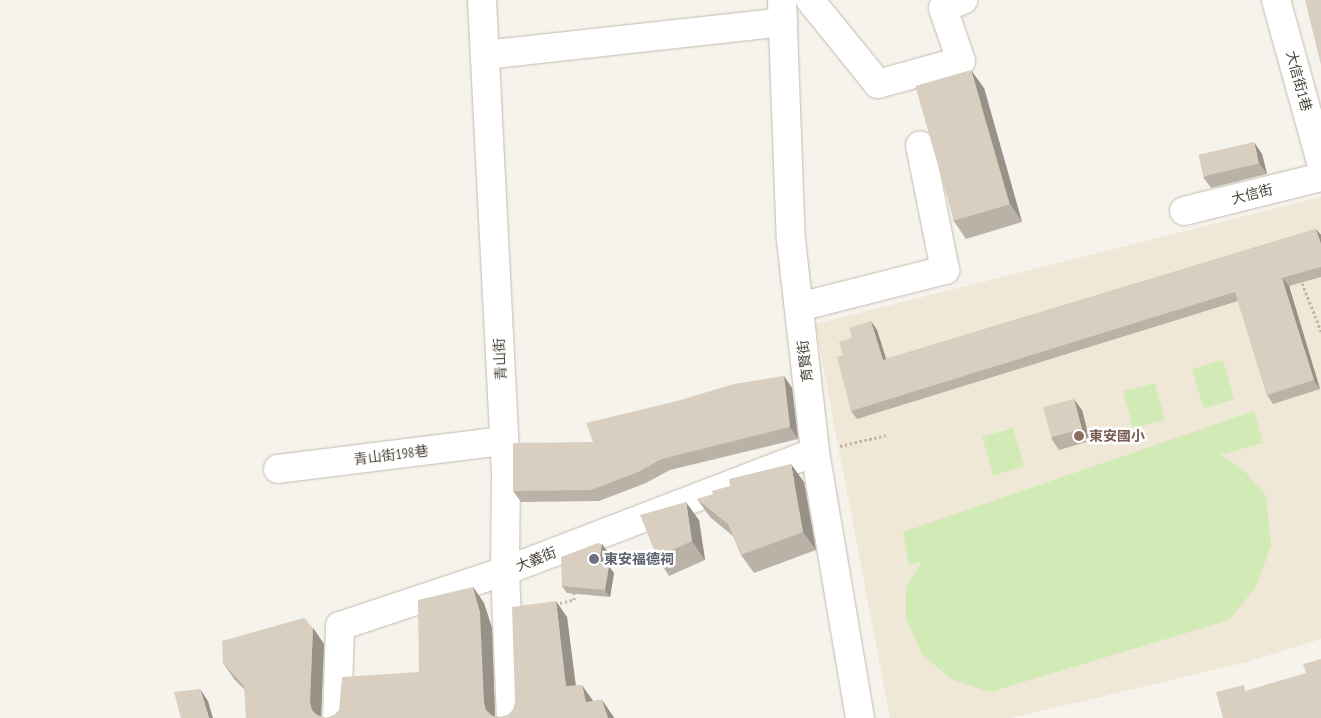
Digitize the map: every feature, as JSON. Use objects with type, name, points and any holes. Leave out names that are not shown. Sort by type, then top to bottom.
[{"type":"street","name":"青山街","points":[[482,0],[504,440],[505,570],[511,718]]},
{"type":"street","points":[[810,0],[878,84],[961,62],[943,8],[963,0]]},
{"type":"street","name":"大信街1巷","points":[[1276,0],[1321,162]]},
{"type":"street","points":[[485,55],[783,11]]},
{"type":"street","name":"育賢街","points":[[783,11],[791,240],[816,452],[860,718]]},
{"type":"street","points":[[799,307],[945,270],[920,145]]},
{"type":"street","name":"大信街","points":[[1184,211],[1321,177]]},
{"type":"street","name":"青山街198巷","points":[[278,470],[504,440]]},
{"type":"street","name":"大義街","points":[[337,718],[340,626],[505,570],[816,452]]},
{"type":"path","points":[[1302,282],[1321,331]]},
{"type":"path","points":[[816,452],[886,435]]},
{"type":"path","points":[[507,613],[574,600],[570,546]]},
{"type":"shaded area","name":"東安國小","points":[[1321,197],[1321,639],[1247,662],[1012,718],[890,718],[815,324]]},
{"type":"green space","points":[[1223,360],[1234,399],[1204,408],[1192,369]]},
{"type":"green space","points":[[1155,383],[1165,420],[1133,428],[1123,392]]},
{"type":"green space","points":[[1254,411],[1263,443],[1220,455],[1242,468],[1266,496],[1271,545],[1256,587],[1229,620],[990,692],[951,679],[922,654],[906,618],[906,587],[922,561],[909,565],[903,532]]},
{"type":"green space","points":[[1013,428],[1024,466],[993,475],[982,437]]},
{"type":"building","points":[[1305,0],[1321,0],[1321,65]]},
{"type":"building","points":[[971,70],[1010,205],[954,221],[915,86]]},
{"type":"building","points":[[1254,142],[1259,163],[1203,176],[1198,155]]},
{"type":"building","points":[[1316,229],[1321,244],[1321,267],[1282,278],[1314,380],[1267,395],[1235,292],[851,411],[837,357],[843,355],[839,342],[852,338],[849,328],[871,321],[883,360]]},
{"type":"building","points":[[784,376],[790,427],[662,459],[638,472],[591,490],[513,491],[513,443],[593,442],[586,423],[677,401],[734,384]]},
{"type":"building","points":[[1074,399],[1082,429],[1051,437],[1043,407]]},
{"type":"building","points":[[791,464],[803,532],[741,555],[728,524],[697,499],[713,494],[712,491],[730,486],[729,479]]},
{"type":"building","points":[[686,502],[692,541],[657,557],[640,515]]},
{"type":"building","points":[[598,543],[602,544],[599,564],[609,566],[605,590],[562,586],[561,557]]},
{"type":"building","points":[[473,587],[480,612],[484,703],[486,710],[492,716],[501,717],[508,715],[513,710],[515,701],[512,607],[556,601],[566,686],[582,685],[586,702],[602,700],[608,718],[326,718],[334,715],[339,710],[342,677],[419,672],[418,600]]},
{"type":"building","points":[[304,618],[313,628],[310,702],[312,710],[317,715],[326,718],[246,718],[244,686],[223,663],[222,641]]},
{"type":"building","points":[[1321,659],[1321,718],[1223,718],[1216,692],[1244,685],[1245,691],[1306,673],[1303,664]]},
{"type":"building","points":[[200,689],[209,718],[181,718],[174,692]]},
{"type":"place","name":"東安國小","points":[[1079,436]]},
{"type":"place","name":"東安福德祠","points":[[594,559]]}]
